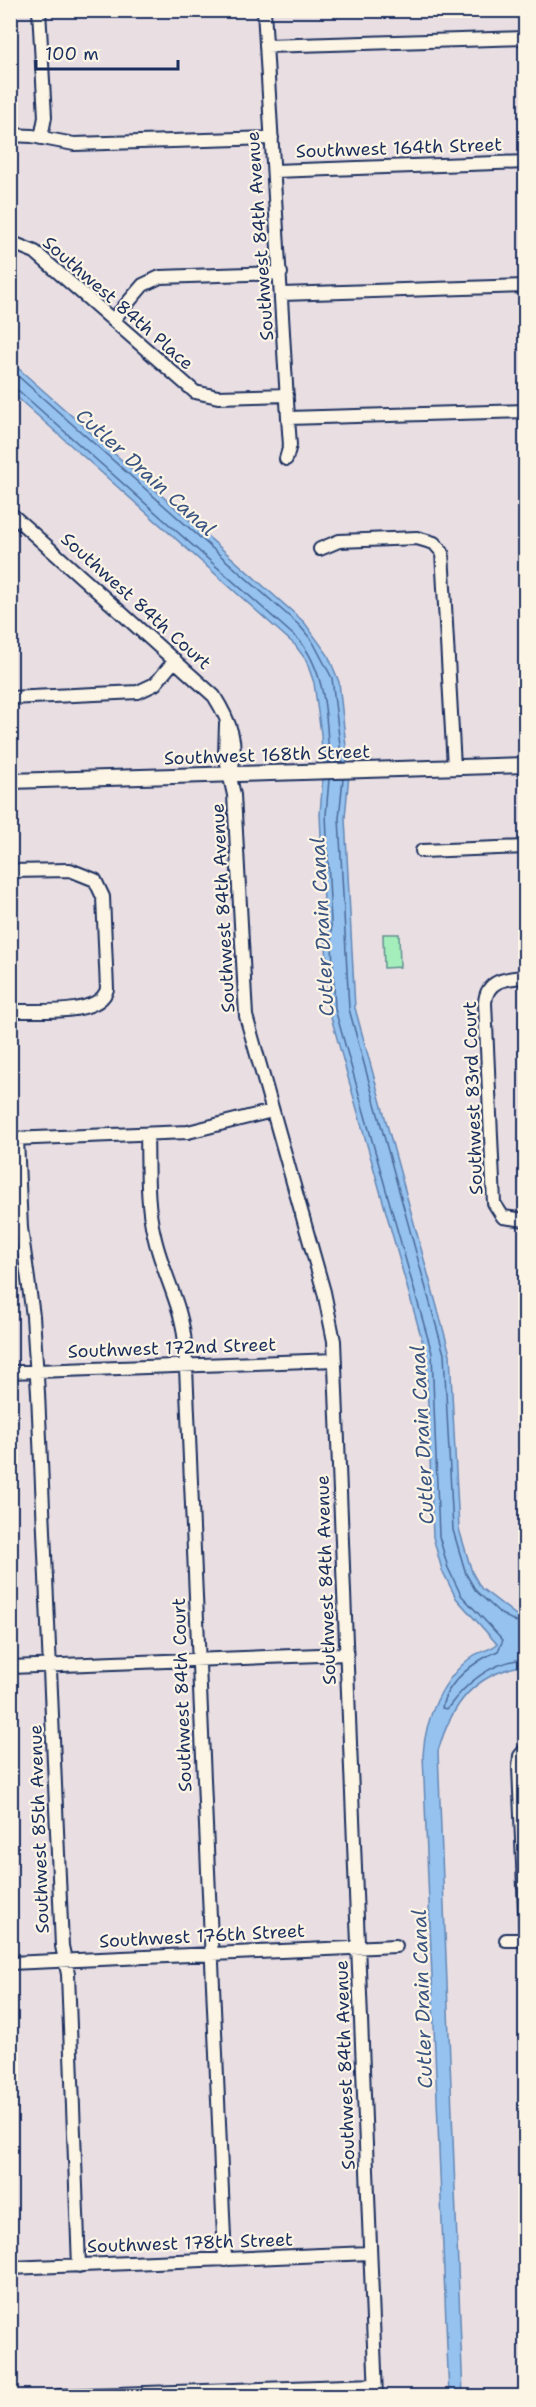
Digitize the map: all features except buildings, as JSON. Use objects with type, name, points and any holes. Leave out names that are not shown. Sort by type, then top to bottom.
[{"type":"street","points":[[39,10],[45,117],[41,138]]},
{"type":"street","name":"Southwest 84th Avenue","points":[[264,10],[290,445],[286,459]]},
{"type":"street","points":[[266,46],[525,38]]},
{"type":"street","points":[[10,135],[74,144],[272,138]]},
{"type":"street","name":"Southwest 164th Street","points":[[274,171],[525,162]]},
{"type":"street","name":"Southwest 84th Place","points":[[10,242],[34,252],[189,388],[201,394],[218,397],[287,394]]},
{"type":"street","points":[[113,320],[143,285],[160,278],[281,273]]},
{"type":"street","points":[[282,294],[525,286]]},
{"type":"street","points":[[288,418],[525,411]]},
{"type":"street","name":"Southwest 84th Court","points":[[10,513],[214,696],[226,724],[225,755],[230,774]]},
{"type":"street","points":[[320,549],[339,541],[417,538],[428,540],[439,547],[444,558],[454,767]]},
{"type":"street","points":[[10,698],[138,692],[155,684],[175,660]]},
{"type":"street","name":"Southwest 168th Street","points":[[10,781],[525,765]]},
{"type":"street","name":"Southwest 84th Avenue","points":[[230,774],[234,795],[244,1004],[324,1292],[335,1360],[376,2391]]},
{"type":"street","points":[[422,851],[525,848]]},
{"type":"street","points":[[10,871],[70,870],[89,875],[95,880],[103,897],[107,990],[102,1001],[80,1008],[10,1011]]},
{"type":"street","name":"Southwest 83rd Court","points":[[525,977],[506,978],[495,982],[488,991],[486,1003],[493,1196],[499,1213],[508,1219],[525,1220]]},
{"type":"street","points":[[14,1139],[188,1132],[272,1111]]},
{"type":"street","name":"Southwest 84th Court","points":[[147,1134],[151,1222],[181,1314],[186,1365],[225,2260]]},
{"type":"street","name":"Southwest 85th Avenue","points":[[14,1139],[21,1228],[33,1316],[61,1935],[68,1974],[79,2266]]},
{"type":"street","name":"Southwest 172nd Street","points":[[10,1372],[335,1360]]},
{"type":"street","points":[[10,1667],[346,1654]]},
{"type":"street","points":[[506,1940],[525,1938],[519,1767],[520,1756],[525,1749]]},
{"type":"street","name":"Southwest 176th Street","points":[[10,1963],[396,1946]]},
{"type":"street","name":"Southwest 178th Street","points":[[10,2268],[370,2253]]},
{"type":"street","points":[[58,2397],[376,2391]]},
{"type":"green space","points":[[383,934],[399,934],[400,967],[384,968]]},
{"type":"water","points":[[10,361],[304,622],[328,655],[339,682],[349,774],[345,818],[355,1008],[450,1354],[459,1529],[472,1572],[481,1588],[525,1622],[525,1665],[492,1675],[468,1693],[450,1719],[438,1751],[463,2396],[449,2396],[423,1755],[427,1727],[437,1700],[452,1676],[473,1656],[497,1644],[456,1598],[442,1570],[433,1537],[426,1354],[329,1010],[320,814],[323,775],[321,734],[314,683],[306,660],[295,645],[11,392]]},
{"type":"water label","name":"Cutler Drain Canal","points":[[146,472]]},
{"type":"water label","name":"Cutler Drain Canal","points":[[322,927]]},
{"type":"water label","name":"Cutler Drain Canal","points":[[422,1435]]},
{"type":"water label","name":"Cutler Drain Canal","points":[[422,1999]]}]
